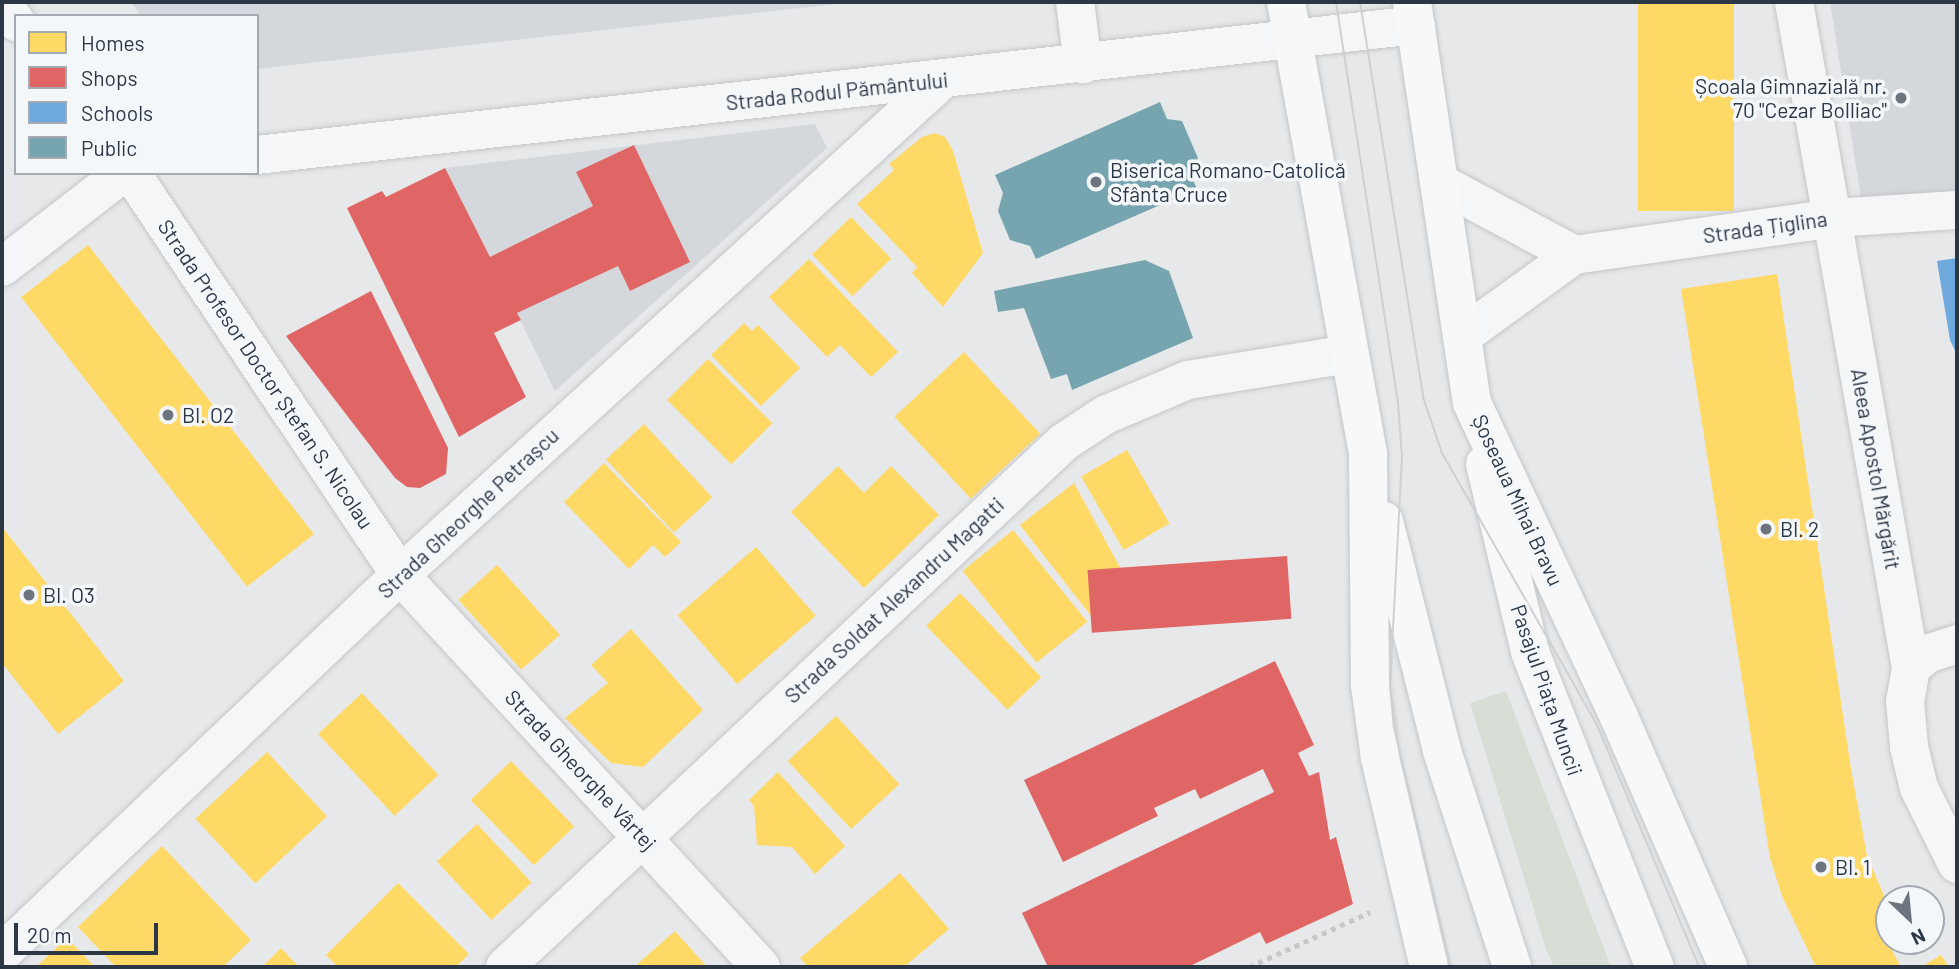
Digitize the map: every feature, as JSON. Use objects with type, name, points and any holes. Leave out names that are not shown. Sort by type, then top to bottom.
[{"type":"main road","points":[[1286,2],[1368,454],[1442,751],[1512,967]]},
{"type":"main road","name":"Șoseaua Mihai Bravu","points":[[1414,13],[1472,403],[1609,695],[1728,967]]},
{"type":"main road","name":"Pasajul Piața Muncii","points":[[1472,403],[1506,565],[1530,652],[1655,967]]},
{"type":"main road","points":[[1368,454],[1370,685],[1380,758],[1408,894],[1429,967]]},
{"type":"street","points":[[1075,2],[1083,64]]},
{"type":"street","name":"Aleea Apostol Mărgărit","points":[[1794,2],[1911,668],[1905,701],[1909,747],[1919,788],[1957,864]]},
{"type":"street","points":[[2,4],[14,19]]},
{"type":"street","name":"Strada Rodul Pământului","points":[[259,155],[1293,41],[1414,13]]},
{"type":"street","name":"Strada Gheorghe Petrașcu","points":[[2,953],[400,575],[942,80]]},
{"type":"street","points":[[2,267],[120,175]]},
{"type":"street","name":"Strada Profesor Doctor Ștefan S. Nicolau","points":[[132,175],[400,575]]},
{"type":"street","points":[[1440,183],[1574,255],[1462,336]]},
{"type":"street","name":"Strada Țiglina","points":[[1574,255],[1833,218],[1957,210]]},
{"type":"street","name":"Strada Soldat Alexandru Magatti","points":[[505,967],[1064,442],[1105,415],[1188,380],[1349,354]]},
{"type":"street","name":"Strada Gheorghe Vârtej","points":[[400,575],[761,967]]},
{"type":"street","points":[[1911,668],[1927,654],[1957,645]]},
{"type":"path","points":[[1249,967],[1408,894]]},
{"type":"shaded area","points":[[131,2],[854,2],[259,69],[259,14],[140,14]]},
{"type":"shaded area","name":"Școala Gimnazială nr. 70 \"Cezar Bolliac\"","points":[[1830,2],[1957,2],[1957,194],[1861,198]]},
{"type":"shaded area","points":[[815,124],[827,148],[555,391],[445,168]]},
{"type":"shaded area","points":[[1506,691],[1611,967],[1554,967],[1546,949],[1470,703]]},
{"type":"building: Homes","points":[[1638,2],[1734,2],[1734,211],[1638,211]]},
{"type":"building: Homes","points":[[935,133],[945,137],[953,151],[983,253],[943,307],[912,273],[917,267],[857,204],[894,170],[889,164],[922,137]]},
{"type":"building: Homes","points":[[851,217],[891,259],[852,296],[812,255]]},
{"type":"building: Homes","name":"Bl. O2","points":[[88,245],[314,534],[247,587],[21,297]]},
{"type":"building: Homes","points":[[809,259],[898,352],[871,377],[840,345],[827,357],[769,297]]},
{"type":"building: Homes","name":"Bl. 2","points":[[1777,274],[1851,769],[1867,856],[1880,885],[1875,885],[1875,955],[1894,955],[1901,967],[1816,967],[1782,896],[1770,858],[1681,289]]},
{"type":"building: Homes","points":[[744,323],[752,331],[758,325],[800,368],[761,406],[711,355]]},
{"type":"building: Homes","points":[[964,352],[1040,434],[971,499],[895,417]]},
{"type":"building: Homes","points":[[708,359],[772,423],[731,464],[667,400]]},
{"type":"building: Homes","points":[[644,424],[712,497],[674,533],[606,459]]},
{"type":"building: Homes","points":[[1127,450],[1170,524],[1124,550],[1081,476]]},
{"type":"building: Homes","points":[[604,463],[681,542],[665,557],[653,545],[629,569],[564,502]]},
{"type":"building: Homes","points":[[838,466],[864,493],[891,466],[939,515],[864,588],[791,512]]},
{"type":"building: Homes","points":[[1074,483],[1140,604],[1099,626],[1020,525]]},
{"type":"building: Homes","name":"Bl. O3","points":[[2,527],[124,681],[58,734],[2,663]]},
{"type":"building: Homes","points":[[1013,530],[1087,622],[1037,663],[962,571]]},
{"type":"building: Homes","points":[[756,547],[816,616],[737,684],[678,615]]},
{"type":"building: Homes","points":[[497,565],[560,635],[521,670],[458,600]]},
{"type":"building: Homes","points":[[960,593],[1041,677],[1007,710],[926,626]]},
{"type":"building: Homes","points":[[631,629],[703,710],[643,767],[611,763],[565,718],[608,683],[591,665]]},
{"type":"building: Homes","points":[[362,693],[438,775],[395,816],[318,734]]},
{"type":"building: Homes","points":[[836,716],[899,784],[851,829],[788,761]]},
{"type":"building: Homes","points":[[267,752],[327,816],[255,883],[195,819]]},
{"type":"building: Homes","points":[[511,761],[574,826],[534,865],[471,800]]},
{"type":"building: Homes","points":[[778,772],[845,846],[815,874],[792,847],[757,845],[754,806],[749,800]]},
{"type":"building: Homes","points":[[477,824],[532,883],[491,920],[437,862]]},
{"type":"building: Homes","points":[[162,846],[251,940],[223,967],[116,967],[78,927]]},
{"type":"building: Homes","points":[[900,873],[949,929],[904,967],[808,967],[800,958]]},
{"type":"building: Homes","points":[[398,883],[469,954],[456,967],[338,967],[326,955]]},
{"type":"building: Homes","points":[[675,931],[707,967],[634,967]]},
{"type":"building: Homes","points":[[67,938],[95,967],[36,967]]},
{"type":"building: Homes","points":[[281,948],[299,967],[262,967]]},
{"type":"building: Homes","points":[[1941,955],[1949,967],[1921,967]]},
{"type":"building: Shops","points":[[634,145],[690,262],[630,291],[618,266],[517,313],[521,320],[494,333],[526,397],[459,437],[347,208],[382,191],[386,197],[445,168],[490,257],[593,206],[576,172]]},
{"type":"building: Shops","points":[[371,291],[448,448],[446,474],[420,488],[407,487],[395,478],[286,336]]},
{"type":"building: Shops","points":[[1287,556],[1291,619],[1092,633],[1087,570]]},
{"type":"building: Shops","points":[[1275,661],[1314,745],[1298,753],[1309,776],[1319,772],[1330,840],[1336,837],[1353,904],[1266,944],[1260,932],[1188,967],[1048,967],[1022,913],[1274,792],[1263,769],[1200,799],[1195,789],[1154,808],[1158,816],[1063,862],[1024,780]]},
{"type":"building: Schools","points":[[1957,258],[1957,355],[1950,340],[1937,261]]},
{"type":"building: Public","name":"Biserica Romano-Catolică Sfânta Cruce","points":[[1160,102],[1167,119],[1182,121],[1198,158],[1190,173],[1197,189],[1036,259],[1030,246],[1010,240],[998,211],[1003,193],[995,175]]},
{"type":"building: Public","points":[[1145,260],[1169,271],[1193,338],[1072,390],[1067,374],[1051,379],[1024,308],[998,312],[994,291]]},
{"type":"tram line","points":[[1336,2],[1398,402],[1402,457],[1390,686],[1394,728],[1451,967]]},
{"type":"tram line","points":[[1360,2],[1423,397],[1442,453],[1597,725],[1699,967]]},
{"type":"place","name":"Școala Gimnazială nr. 70 \"Cezar Bolliac\"","points":[[1901,98]]},
{"type":"place","name":"Biserica Romano-Catolică Sfânta Cruce","points":[[1096,182]]},
{"type":"place","name":"Bl. O2","points":[[168,415]]},
{"type":"place","name":"Bl. 2","points":[[1766,529]]},
{"type":"place","name":"Bl. O3","points":[[29,595]]},
{"type":"place","name":"Bl. 1","points":[[1821,867]]}]
